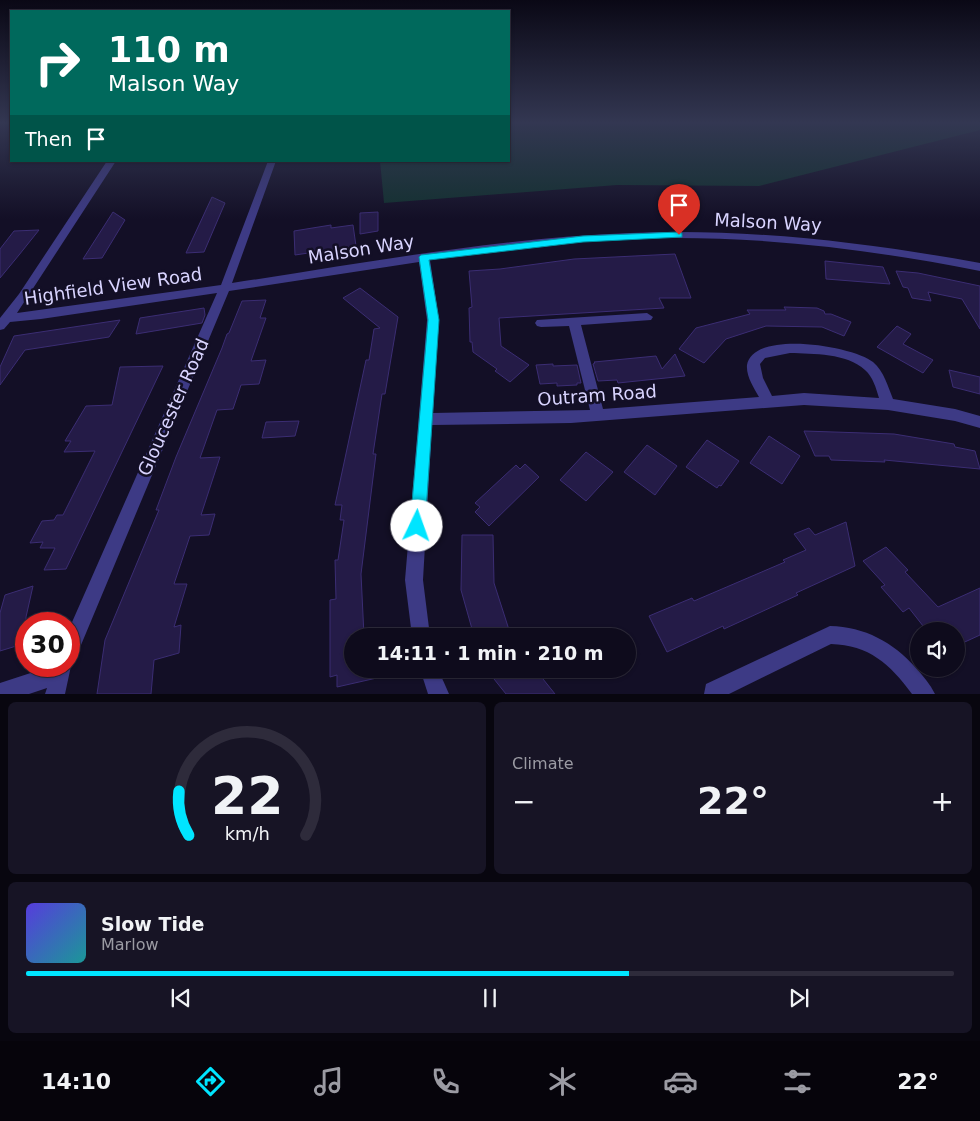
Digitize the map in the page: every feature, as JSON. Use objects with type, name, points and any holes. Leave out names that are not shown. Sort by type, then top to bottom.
[{"type":"street","points":[[3,322],[23,297],[111,162]]},
{"type":"street","name":"Gloucester Road","points":[[80,624],[225,288],[272,162]]},
{"type":"street","name":"Malson Way","points":[[225,288],[424,257],[583,239],[631,236],[718,236],[844,244],[916,254],[980,267]]},
{"type":"street","points":[[420,628],[414,580],[433,320],[424,257]]},
{"type":"street","name":"Highfield View Road","points":[[3,322],[225,288]]},
{"type":"street","points":[[541,323],[647,317]]},
{"type":"street","points":[[574,321],[598,415]]},
{"type":"street","points":[[768,402],[754,372],[754,363],[758,357],[774,351],[805,348],[842,353],[869,366],[876,375],[888,404]]},
{"type":"street","name":"Outram Road","points":[[427,419],[520,419],[598,415],[804,399],[888,404],[955,415],[980,422]]},
{"type":"street","points":[[713,691],[830,635],[848,634],[868,641],[890,656],[912,676],[925,694]]},
{"type":"street","points":[[0,693],[58,678]]},
{"type":"street","points":[[432,678],[439,694]]},
{"type":"green space","points":[[510,154],[884,154],[759,186],[617,185],[384,203],[380,162],[510,162]]},
{"type":"building","points":[[212,197],[225,203],[204,252],[186,253]]},
{"type":"building","points":[[113,212],[125,220],[102,258],[83,259]]},
{"type":"building","points":[[378,212],[378,231],[360,234],[360,213]]},
{"type":"building","points":[[331,225],[331,228],[353,225],[356,246],[295,255],[294,231]]},
{"type":"building","points":[[39,230],[0,278],[0,249],[14,231]]},
{"type":"building","points":[[675,254],[691,298],[659,298],[664,308],[499,318],[501,346],[529,365],[510,382],[495,371],[497,369],[473,352],[472,342],[470,342],[469,308],[472,307],[469,271],[500,269],[574,259]]},
{"type":"building","points":[[825,261],[883,267],[890,284],[826,279]]},
{"type":"building","points":[[896,271],[918,273],[980,286],[980,329],[962,299],[928,292],[931,301],[912,298],[908,288],[903,287]]},
{"type":"building","points":[[360,288],[398,317],[385,394],[382,394],[373,454],[376,454],[361,574],[364,628],[344,628],[344,678],[377,678],[337,687],[337,675],[330,677],[330,600],[336,599],[335,560],[338,560],[344,520],[340,520],[342,505],[335,505],[366,360],[369,360],[374,329],[380,328],[343,298]]},
{"type":"building","points":[[266,300],[260,318],[266,318],[251,361],[266,360],[259,384],[241,385],[233,409],[217,410],[200,458],[220,457],[201,515],[215,514],[209,535],[190,536],[174,584],[187,584],[174,627],[181,625],[179,653],[154,660],[151,694],[97,694],[105,640],[159,510],[156,510],[176,457],[227,334],[242,301]]},
{"type":"building","points":[[784,307],[817,308],[824,311],[825,314],[831,314],[851,322],[844,336],[822,327],[766,326],[726,339],[704,363],[679,349],[696,328],[750,314],[747,310],[786,310]]},
{"type":"building","points":[[204,308],[205,315],[202,323],[136,334],[140,318]]},
{"type":"building","points":[[120,320],[109,337],[25,350],[0,385],[0,367],[14,336]]},
{"type":"building","points":[[897,326],[911,334],[903,344],[933,360],[923,373],[877,347]]},
{"type":"building","points":[[675,354],[685,376],[618,383],[617,380],[598,381],[593,364],[594,362],[656,356],[662,369]]},
{"type":"building","points":[[553,364],[553,366],[577,365],[581,383],[557,386],[557,383],[540,384],[536,365]]},
{"type":"building","points":[[163,366],[66,569],[44,570],[55,548],[40,548],[43,542],[30,543],[42,521],[54,520],[57,515],[63,515],[95,451],[64,452],[71,441],[65,441],[86,406],[112,405],[120,367]]},
{"type":"building","points":[[949,370],[980,377],[980,394],[953,387]]},
{"type":"building","points":[[299,421],[295,436],[262,438],[266,422]]},
{"type":"building","points":[[804,431],[894,434],[954,444],[955,447],[975,451],[980,469],[884,460],[885,462],[831,460],[829,456],[815,456]]},
{"type":"building","points":[[769,436],[800,456],[782,484],[750,463]]},
{"type":"building","points":[[707,440],[739,461],[721,486],[719,485],[717,488],[686,467]]},
{"type":"building","points":[[647,445],[677,466],[655,495],[624,472]]},
{"type":"building","points":[[586,452],[613,472],[586,501],[560,480]]},
{"type":"building","points":[[525,464],[539,477],[489,526],[475,512],[480,507],[475,503],[516,465],[520,469]]},
{"type":"building","points":[[846,522],[855,566],[724,629],[723,626],[667,652],[649,616],[692,598],[694,601],[785,562],[783,560],[806,550],[794,534],[809,528],[815,535]]},
{"type":"building","points":[[462,535],[493,535],[494,583],[508,628],[472,628],[461,590]]},
{"type":"building","points":[[886,547],[908,570],[905,572],[938,607],[980,588],[980,635],[965,642],[965,622],[920,622],[909,608],[903,612],[881,587],[885,585],[863,561]]},
{"type":"building","points":[[33,586],[27,612],[15,612],[15,646],[0,651],[0,613],[5,595]]},
{"type":"building","points":[[493,678],[542,678],[555,694],[506,694]]},
{"type":"route","points":[[417,526],[427,419],[433,320],[429,281],[424,257],[583,239],[679,235]]}]
